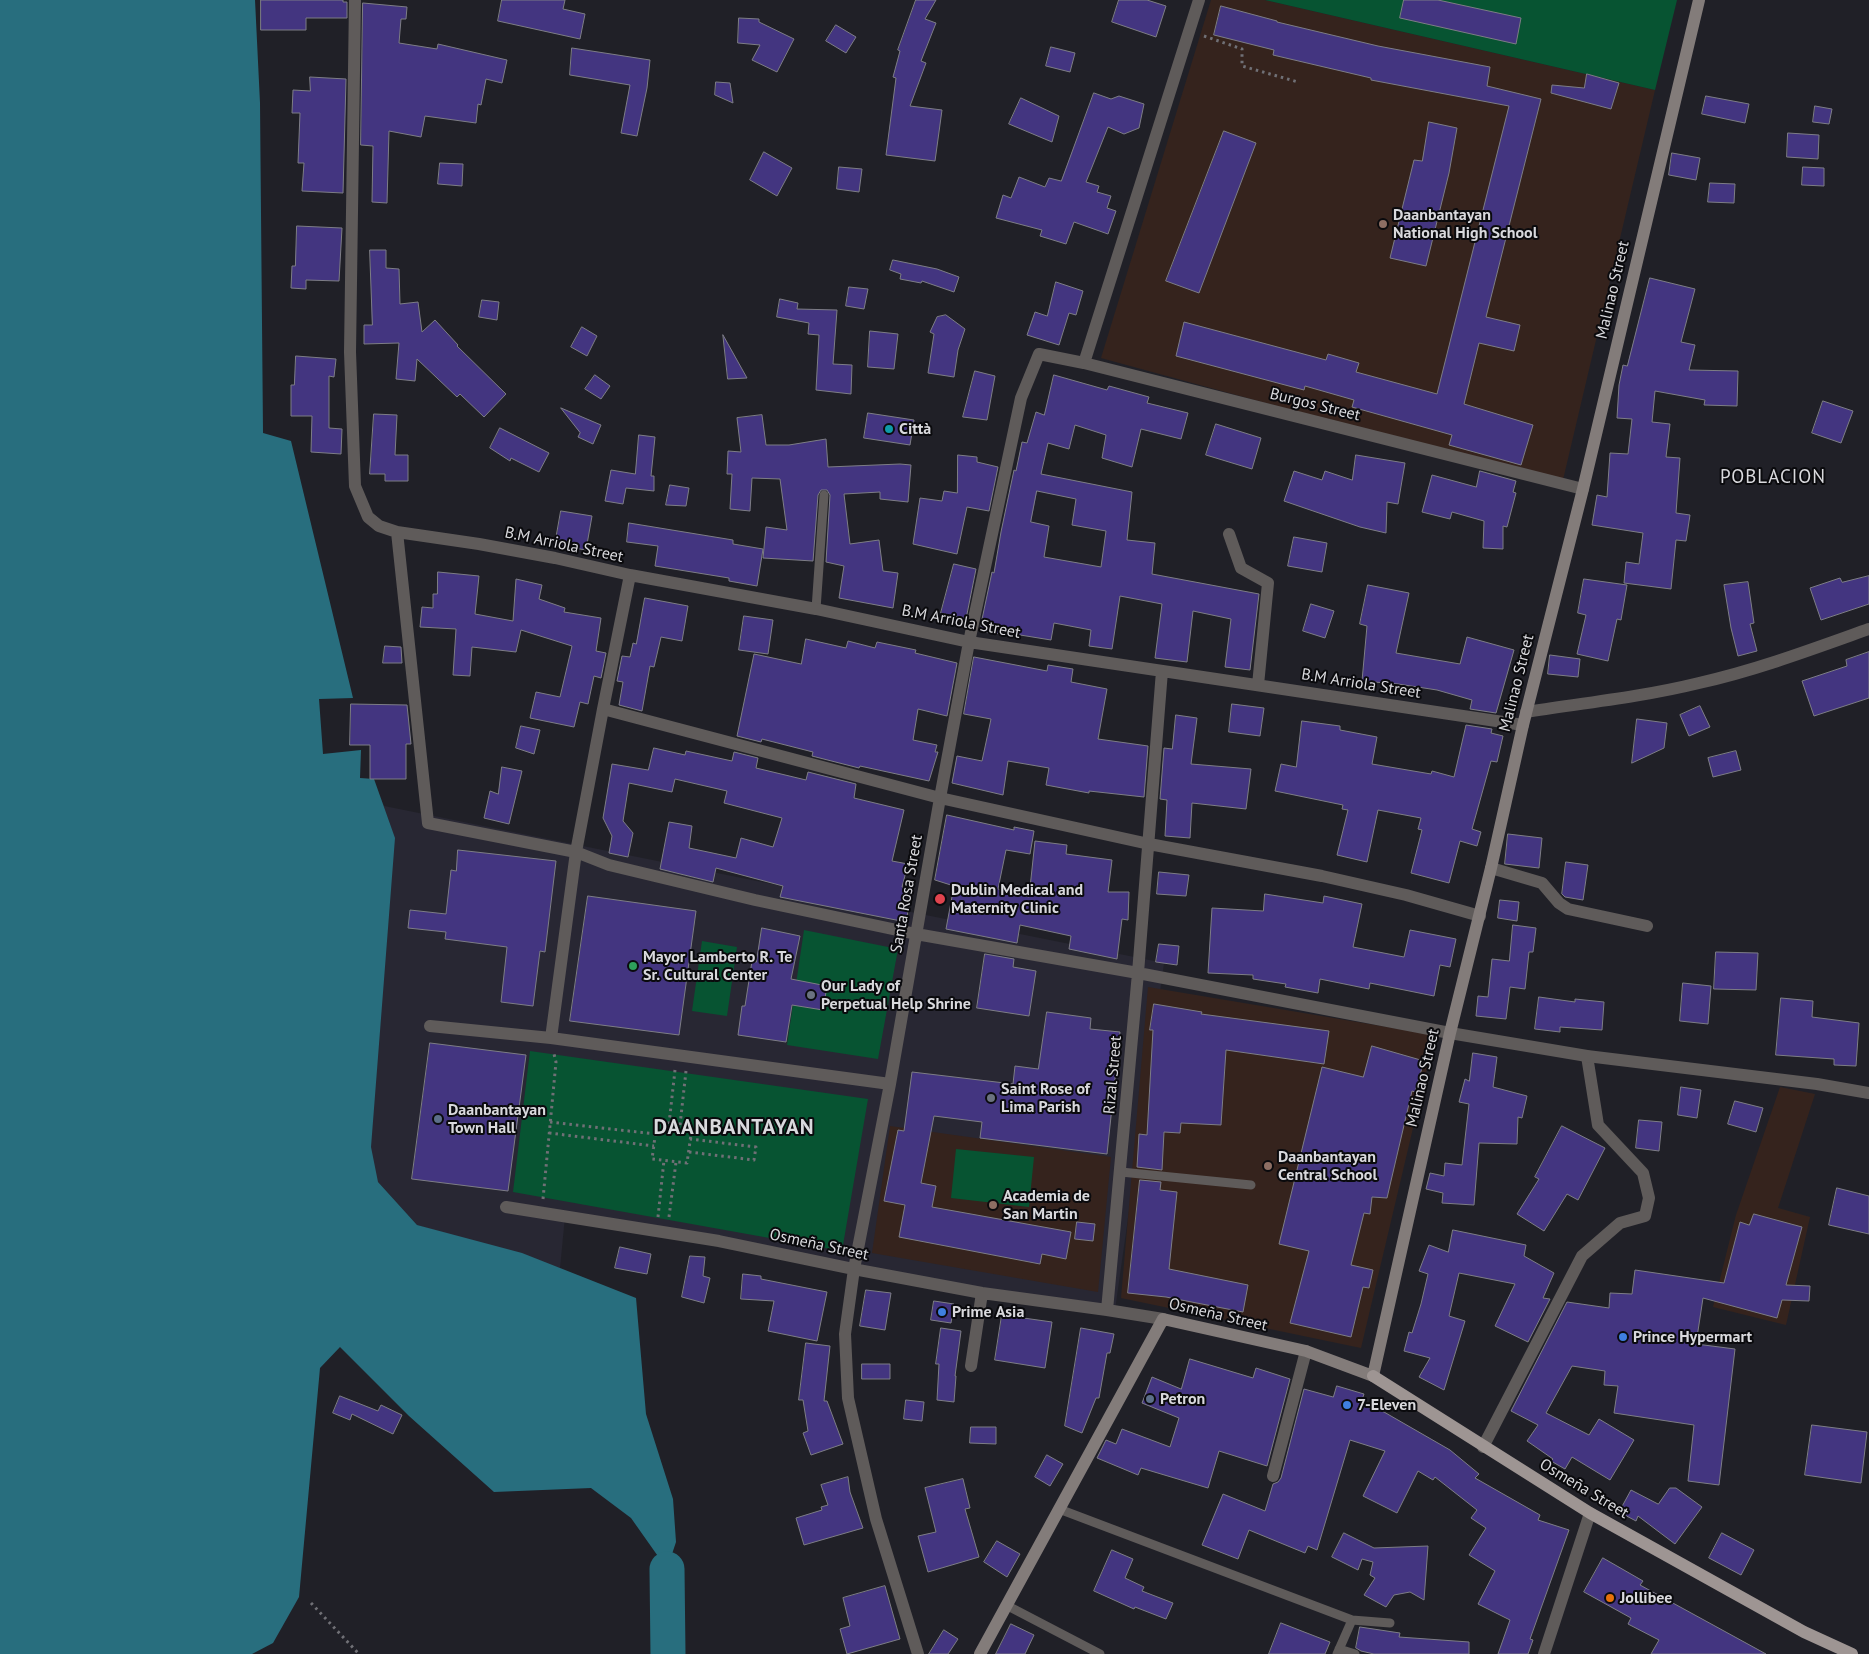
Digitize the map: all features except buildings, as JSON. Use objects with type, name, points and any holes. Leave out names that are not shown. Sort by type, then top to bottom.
[{"type":"main road","name":"Malinao Street","points":[[1373,1376],[1450,1033],[1480,916],[1526,712],[1583,489],[1699,0]]},
{"type":"main road","name":"Osmeña Street","points":[[1163,1319],[1306,1352],[1373,1376],[1590,1513],[1804,1632],[1852,1654]]},
{"type":"main road","points":[[980,1654],[1163,1319]]},
{"type":"street","name":"B.M Arriola Street","points":[[355,0],[350,352],[355,486],[368,517],[379,526],[397,532],[546,557],[630,575],[816,609],[969,642],[1523,725]]},
{"type":"street","points":[[1084,363],[1199,0]]},
{"type":"street","name":"Burgos Street","points":[[1038,354],[1084,363],[1583,489]]},
{"type":"street","name":"Santa Rosa Street","points":[[918,1654],[876,1519],[848,1398],[845,1334],[854,1269],[890,1084],[969,642],[1021,398],[1038,354]]},
{"type":"street","points":[[397,532],[428,823],[576,852],[638,872],[755,900],[916,934],[1138,973],[1450,1033],[1587,1056],[1808,1083],[1869,1093]]},
{"type":"street","points":[[1229,534],[1241,568],[1268,583],[1258,685]]},
{"type":"street","points":[[551,1038],[576,852],[630,575]]},
{"type":"street","points":[[1526,712],[1657,692],[1699,683],[1803,652],[1869,629]]},
{"type":"street","name":"Rizal Street","points":[[1107,1310],[1121,1172],[1162,671]]},
{"type":"street","points":[[603,709],[940,798],[1149,844],[1387,890],[1480,916]]},
{"type":"street","points":[[1491,868],[1542,883],[1558,903],[1568,909],[1647,926]]},
{"type":"street","points":[[430,1026],[551,1038],[890,1084]]},
{"type":"street","points":[[1483,1447],[1582,1256],[1620,1223],[1645,1216],[1649,1198],[1643,1173],[1598,1125],[1587,1056]]},
{"type":"street","name":"Osmeña Street","points":[[506,1207],[719,1241],[982,1293],[1163,1319]]},
{"type":"street","points":[[971,1366],[982,1293]]},
{"type":"street","points":[[1273,1476],[1306,1352]]},
{"type":"street","points":[[1544,1654],[1590,1513]]},
{"type":"lane","points":[[816,609],[824,495]]},
{"type":"lane","points":[[1121,1172],[1251,1185]]},
{"type":"lane","points":[[1059,1509],[1352,1620],[1390,1623]]},
{"type":"lane","points":[[1006,1605],[1100,1654]]},
{"type":"lane","points":[[1352,1620],[1338,1652],[1355,1654]]},
{"type":"path","points":[[1190,32],[1242,48],[1242,66],[1298,82]]},
{"type":"path","points":[[542,1212],[556,1062],[551,1038]]},
{"type":"path","points":[[669,1124],[682,1056]]},
{"type":"path","points":[[680,1125],[682,1056]]},
{"type":"path","points":[[550,1122],[655,1134]]},
{"type":"path","points":[[656,1122],[680,1125],[692,1127],[687,1163],[652,1159],[656,1122]]},
{"type":"path","points":[[549,1134],[654,1146]]},
{"type":"path","points":[[689,1152],[754,1160],[756,1147],[690,1139]]},
{"type":"path","points":[[662,1231],[664,1160]]},
{"type":"path","points":[[662,1231],[676,1162]]},
{"type":"path","points":[[311,1603],[359,1654]]},
{"type":"shaded area","name":"Daanbantayan National High School","points":[[1211,0],[1265,0],[1655,90],[1562,484],[1101,358]]},
{"type":"shaded area","points":[[381,799],[384,806],[1164,963],[1114,1317],[565,1216],[560,1268],[417,1225],[378,1182],[343,1107]]},
{"type":"shaded area","name":"Daanbantayan Central School","points":[[1148,987],[1435,1035],[1361,1348],[1121,1298]]},
{"type":"shaded area","points":[[1780,1087],[1815,1094],[1778,1208],[1810,1217],[1786,1325],[1713,1307],[1736,1215]]},
{"type":"shaded area","name":"Academia de San Martin","points":[[890,1126],[1111,1157],[1098,1292],[872,1253]]},
{"type":"green space","points":[[1265,0],[1677,0],[1655,90]]},
{"type":"green space","points":[[804,930],[898,949],[878,1059],[787,1045]]},
{"type":"green space","points":[[702,941],[737,947],[727,1016],[692,1011]]},
{"type":"green space","points":[[530,1051],[868,1099],[842,1251],[513,1192]]},
{"type":"green space","points":[[956,1149],[1034,1157],[1029,1207],[951,1198]]},
{"type":"water","points":[[0,0],[255,0],[260,103],[263,433],[291,441],[353,698],[319,699],[323,754],[361,750],[360,778],[374,779],[395,838],[371,1147],[378,1182],[417,1225],[522,1253],[636,1298],[646,1414],[673,1499],[676,1542],[667,1569],[631,1518],[591,1488],[494,1492],[409,1416],[340,1347],[320,1368],[299,1597],[273,1643],[252,1654],[0,1654]]},
{"type":"waterway","points":[[667,1569],[668,1654]]},
{"type":"place","name":"Daanbantayan National High School","points":[[1383,224]]},
{"type":"place","name":"Città","points":[[889,429]]},
{"type":"place","name":"Dublin Medical and Maternity Clinic","points":[[940,899]]},
{"type":"place","name":"Mayor Lamberto R. Te Sr. Cultural Center","points":[[633,966]]},
{"type":"place","name":"Our Lady of Perpetual Help Shrine","points":[[811,995]]},
{"type":"place","name":"Saint Rose of Lima Parish","points":[[991,1098]]},
{"type":"place","name":"Daanbantayan Town Hall","points":[[438,1119]]},
{"type":"place","name":"Daanbantayan Central School","points":[[1268,1166]]},
{"type":"place","name":"Academia de San Martin","points":[[993,1205]]},
{"type":"place","name":"Prime Asia","points":[[942,1312]]},
{"type":"place","name":"Prince Hypermart","points":[[1623,1337]]},
{"type":"place","name":"Petron","points":[[1150,1399]]},
{"type":"place","name":"7-Eleven","points":[[1347,1405]]},
{"type":"place","name":"Jollibee","points":[[1610,1598]]},
{"type":"district","name":"POBLACION","points":[[1773,478]]},
{"type":"district","name":"DAANBANTAYAN","points":[[734,1128]]}]
